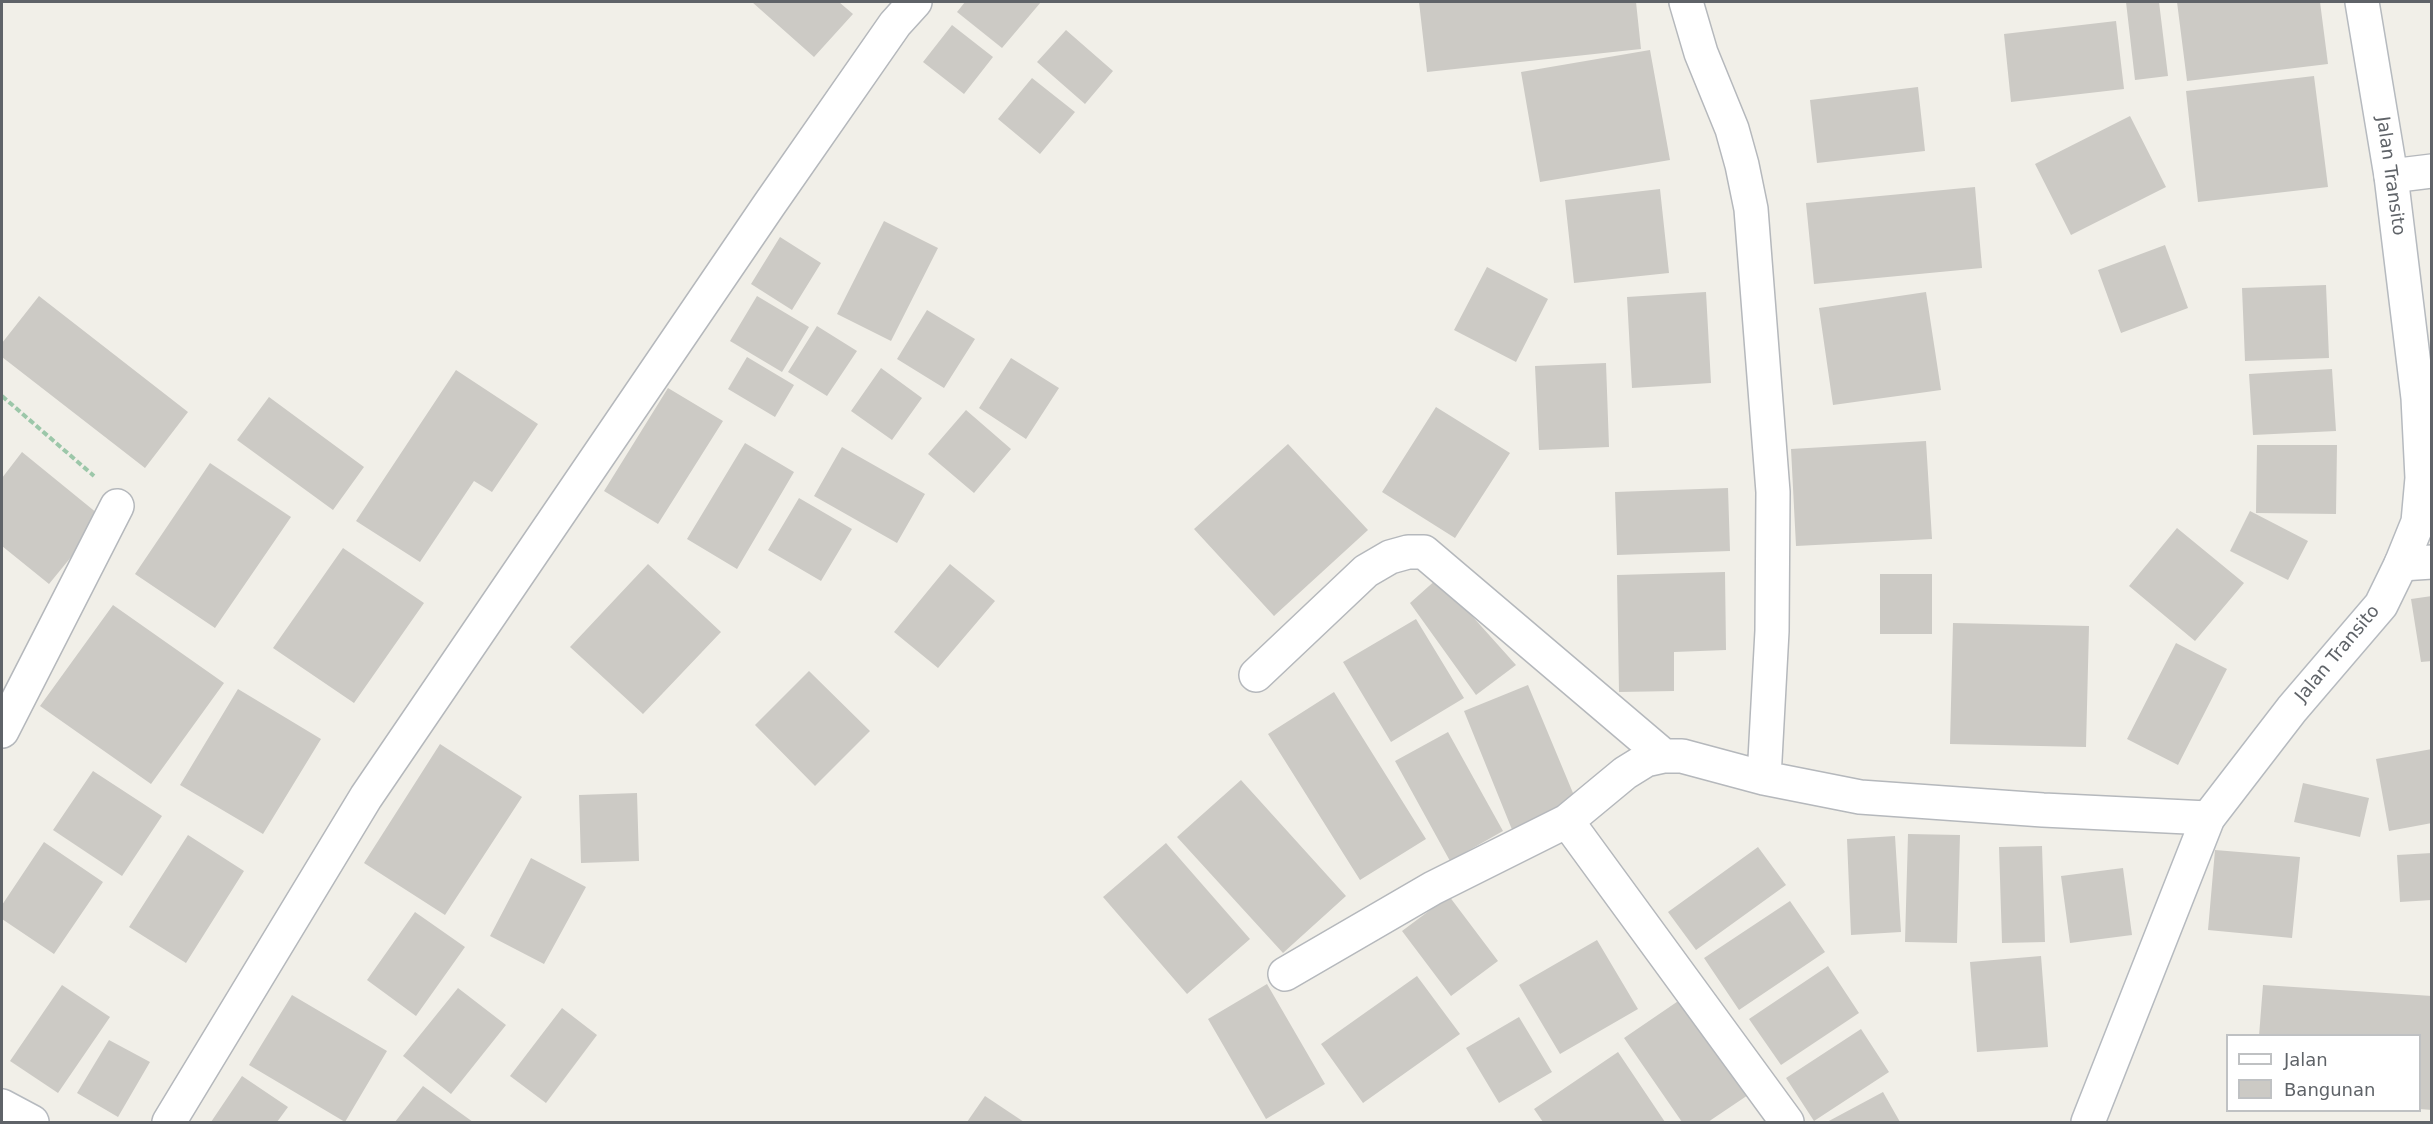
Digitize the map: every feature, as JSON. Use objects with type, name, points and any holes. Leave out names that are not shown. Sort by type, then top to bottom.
[{"type":"street","points":[[170,1122],[366,797],[769,205],[895,24],[915,2]]},
{"type":"street","points":[[1686,2],[1701,53],[1732,129],[1751,209],[1773,492],[1772,631],[1764,778]]},
{"type":"street","name":"Jalan Transito","points":[[2088,1122],[2208,818],[2292,710],[2416,563],[2422,478],[2418,398],[2391,176],[2362,2]]},
{"type":"street","points":[[2391,176],[2432,171]]},
{"type":"street","points":[[2,731],[117,506]]},
{"type":"street","points":[[1256,675],[1366,571],[1390,557],[1408,552],[1424,552],[1664,756]]},
{"type":"street","points":[[1285,974],[1433,888],[1567,821],[1625,773],[1646,760],[1664,756],[1682,756],[1764,778],[1860,797],[2043,810],[2208,818]]},
{"type":"street","points":[[1567,821],[1787,1122]]},
{"type":"street","points":[[2,1106],[32,1122]]},
{"type":"path","points":[[2,396],[112,492],[117,499],[117,506]]},
{"type":"building","points":[[752,2],[839,2],[853,14],[814,57]]},
{"type":"building","points":[[965,2],[1041,2],[1002,48],[957,12]]},
{"type":"building","points":[[1419,2],[1636,2],[1641,49],[1427,72]]},
{"type":"building","points":[[2126,2],[2159,2],[2168,76],[2135,80]]},
{"type":"building","points":[[2177,2],[2320,2],[2328,64],[2187,81]]},
{"type":"building","points":[[2116,21],[2124,89],[2011,102],[2004,34]]},
{"type":"building","points":[[952,25],[993,57],[964,94],[923,62]]},
{"type":"building","points":[[1066,30],[1113,71],[1085,104],[1037,62]]},
{"type":"building","points":[[1650,50],[1670,160],[1540,182],[1521,72]]},
{"type":"building","points":[[2314,76],[2328,187],[2198,202],[2186,91]]},
{"type":"building","points":[[1032,78],[1075,112],[1040,154],[998,119]]},
{"type":"building","points":[[1918,87],[1925,151],[1817,163],[1810,100]]},
{"type":"building","points":[[2130,116],[2166,187],[2071,235],[2035,164]]},
{"type":"building","points":[[1975,187],[1982,268],[1814,284],[1806,203]]},
{"type":"building","points":[[1660,189],[1669,273],[1574,283],[1565,200]]},
{"type":"building","points":[[884,221],[938,248],[891,341],[837,314]]},
{"type":"building","points":[[780,237],[821,263],[792,310],[751,284]]},
{"type":"building","points":[[2165,245],[2188,308],[2121,333],[2098,270]]},
{"type":"building","points":[[1487,267],[1548,299],[1516,362],[1454,330]]},
{"type":"building","points":[[2326,285],[2329,358],[2245,361],[2242,288]]},
{"type":"building","points":[[1706,292],[1711,383],[1632,388],[1627,297]]},
{"type":"building","points":[[1926,292],[1941,390],[1833,405],[1819,308]]},
{"type":"building","points":[[39,296],[188,412],[145,468],[2,357],[2,343]]},
{"type":"building","points":[[757,296],[809,327],[782,372],[730,341]]},
{"type":"building","points":[[927,310],[975,339],[944,388],[897,359]]},
{"type":"building","points":[[817,326],[857,351],[827,396],[788,372]]},
{"type":"building","points":[[747,357],[794,385],[775,417],[728,389]]},
{"type":"building","points":[[1011,358],[1059,388],[1026,439],[979,408]]},
{"type":"building","points":[[1606,363],[1609,447],[1539,450],[1535,366]]},
{"type":"building","points":[[881,368],[922,398],[892,440],[851,411]]},
{"type":"building","points":[[2332,369],[2336,431],[2253,435],[2249,374]]},
{"type":"building","points":[[456,370],[538,424],[492,492],[474,481],[420,562],[356,521]]},
{"type":"building","points":[[668,388],[723,421],[658,524],[604,491]]},
{"type":"building","points":[[269,397],[364,467],[333,510],[237,440]]},
{"type":"building","points":[[1436,407],[1510,453],[1455,538],[1382,492]]},
{"type":"building","points":[[966,410],[1011,449],[974,493],[928,454]]},
{"type":"building","points":[[1926,441],[1932,539],[1796,546],[1791,449]]},
{"type":"building","points":[[745,443],[794,472],[737,569],[687,539]]},
{"type":"building","points":[[1288,444],[1368,530],[1274,616],[1194,529]]},
{"type":"building","points":[[2257,445],[2337,445],[2336,514],[2256,513]]},
{"type":"building","points":[[842,447],[925,494],[897,543],[814,496]]},
{"type":"building","points":[[22,452],[103,518],[49,584],[2,546],[2,478]]},
{"type":"building","points":[[210,463],[291,517],[215,628],[135,574]]},
{"type":"building","points":[[1728,488],[1730,551],[1617,555],[1615,492]]},
{"type":"building","points":[[799,498],[852,529],[821,581],[768,550]]},
{"type":"building","points":[[2250,511],[2308,541],[2288,580],[2230,551]]},
{"type":"building","points":[[2177,528],[2244,583],[2195,641],[2129,586]]},
{"type":"building","points":[[343,548],[424,603],[354,703],[273,648]]},
{"type":"building","points":[[648,564],[721,632],[643,714],[570,647]]},
{"type":"building","points":[[950,564],[995,601],[938,668],[894,632]]},
{"type":"building","points":[[1725,572],[1726,650],[1674,652],[1674,691],[1619,692],[1617,575]]},
{"type":"building","points":[[1880,574],[1932,574],[1932,634],[1880,634]]},
{"type":"building","points":[[1438,578],[1516,665],[1476,695],[1410,603]]},
{"type":"building","points":[[2432,596],[2432,661],[2421,662],[2411,599]]},
{"type":"building","points":[[113,605],[224,683],[151,784],[40,706]]},
{"type":"building","points":[[1416,619],[1464,698],[1391,742],[1343,662]]},
{"type":"building","points":[[1953,623],[2089,626],[2086,747],[1950,744]]},
{"type":"building","points":[[2176,643],[2227,669],[2178,765],[2127,739]]},
{"type":"building","points":[[809,671],[870,731],[815,786],[755,725]]},
{"type":"building","points":[[1528,685],[1578,805],[1513,832],[1464,711]]},
{"type":"building","points":[[238,689],[321,739],[263,834],[180,785]]},
{"type":"building","points":[[1334,692],[1426,839],[1360,880],[1268,734]]},
{"type":"building","points":[[1448,732],[1503,831],[1450,861],[1395,761]]},
{"type":"building","points":[[440,744],[522,797],[445,915],[364,863]]},
{"type":"building","points":[[2432,749],[2432,823],[2389,831],[2376,759]]},
{"type":"building","points":[[93,771],[162,816],[122,876],[53,830]]},
{"type":"building","points":[[1241,780],[1346,896],[1283,953],[1177,837]]},
{"type":"building","points":[[2303,783],[2369,798],[2360,837],[2294,822]]},
{"type":"building","points":[[637,793],[639,861],[581,863],[579,795]]},
{"type":"building","points":[[1908,834],[1960,835],[1957,943],[1905,942]]},
{"type":"building","points":[[188,835],[244,871],[186,963],[129,927]]},
{"type":"building","points":[[1895,836],[1901,932],[1851,935],[1847,839]]},
{"type":"building","points":[[44,842],[103,882],[54,954],[2,919],[2,905]]},
{"type":"building","points":[[1166,843],[1250,939],[1187,994],[1103,897]]},
{"type":"building","points":[[2042,846],[2045,942],[2002,943],[1999,847]]},
{"type":"building","points":[[1758,847],[1786,885],[1696,950],[1668,912]]},
{"type":"building","points":[[2215,850],[2300,857],[2292,938],[2208,930]]},
{"type":"building","points":[[2432,853],[2432,900],[2400,902],[2397,855]]},
{"type":"building","points":[[531,858],[586,887],[544,964],[490,936]]},
{"type":"building","points":[[2123,868],[2132,935],[2070,943],[2061,876]]},
{"type":"building","points":[[1449,896],[1498,961],[1451,996],[1402,931]]},
{"type":"building","points":[[1790,901],[1825,952],[1739,1010],[1704,958]]},
{"type":"building","points":[[415,912],[465,947],[416,1016],[367,980]]},
{"type":"building","points":[[1597,940],[1638,1009],[1560,1054],[1519,985]]},
{"type":"building","points":[[2041,956],[2048,1047],[1977,1052],[1970,962]]},
{"type":"building","points":[[1828,966],[1859,1013],[1781,1065],[1749,1019]]},
{"type":"building","points":[[1417,976],[1460,1034],[1363,1103],[1321,1044]]},
{"type":"building","points":[[1267,984],[1325,1084],[1266,1119],[1208,1019]]},
{"type":"building","points":[[62,985],[110,1017],[58,1093],[10,1061]]},
{"type":"building","points":[[2263,985],[2432,996],[2432,1110],[2421,1109],[2421,1034],[2259,1034]]},
{"type":"building","points":[[458,988],[506,1025],[451,1094],[403,1056]]},
{"type":"building","points":[[1690,993],[1757,1089],[1708,1122],[1682,1122],[1624,1038]]},
{"type":"building","points":[[292,995],[387,1051],[345,1122],[249,1065]]},
{"type":"building","points":[[562,1008],[597,1035],[546,1103],[510,1076]]},
{"type":"building","points":[[1519,1017],[1552,1072],[1499,1103],[1466,1048]]},
{"type":"building","points":[[1861,1029],[1889,1072],[1814,1121],[1786,1078]]},
{"type":"building","points":[[109,1040],[150,1062],[118,1117],[77,1093]]},
{"type":"building","points":[[1618,1052],[1665,1122],[1543,1122],[1534,1109]]},
{"type":"building","points":[[242,1076],[288,1107],[277,1122],[211,1122]]},
{"type":"building","points":[[423,1086],[473,1122],[395,1122]]},
{"type":"building","points":[[1883,1092],[1900,1122],[1827,1122]]},
{"type":"building","points":[[985,1096],[1024,1122],[967,1122]]}]
